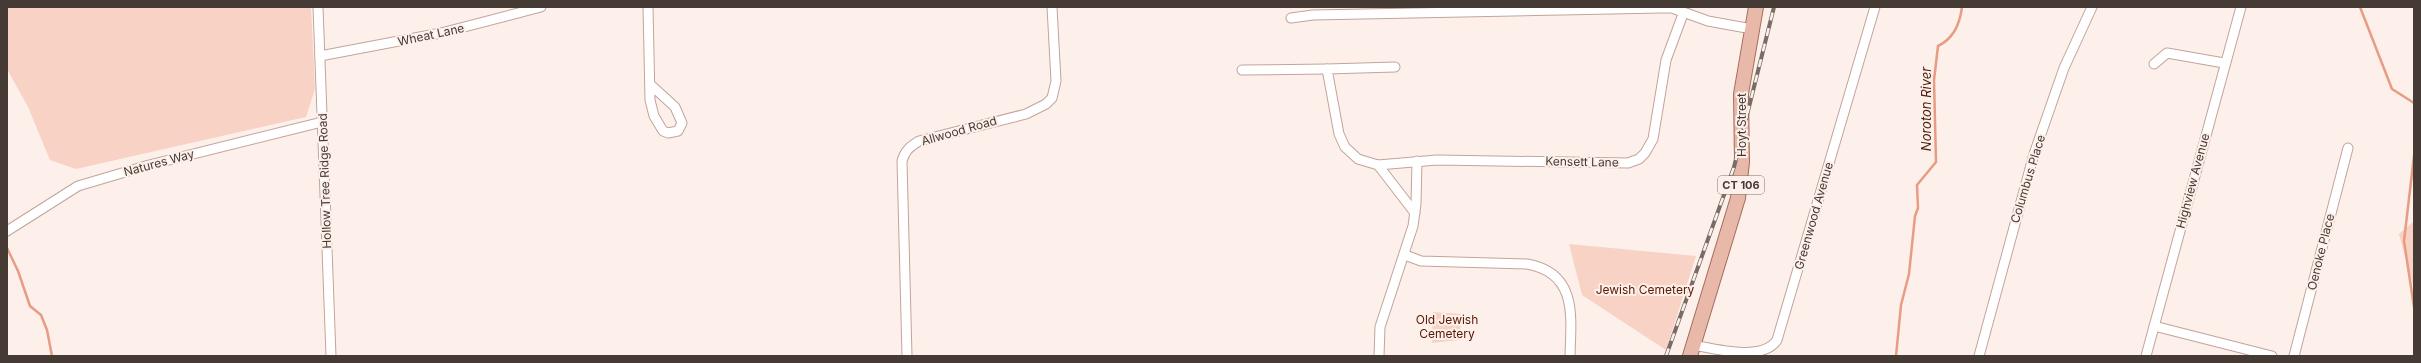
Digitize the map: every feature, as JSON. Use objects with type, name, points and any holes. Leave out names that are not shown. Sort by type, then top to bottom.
[{"type":"main road","name":"Hoyt Street","points":[[1691,351],[1738,198],[1742,162],[1740,106],[1756,7]]},
{"type":"street","name":"Hollow Tree Ridge Road","points":[[318,7],[332,356]]},
{"type":"street","name":"Wheat Lane","points":[[320,56],[448,31],[541,7]]},
{"type":"street","points":[[648,7],[652,86],[651,105],[657,122],[663,131],[668,133],[678,131],[682,123],[678,112],[652,86]]},
{"type":"street","name":"Allwood Road","points":[[908,356],[902,168],[905,153],[908,148],[919,141],[1026,114],[1046,104],[1052,98],[1056,81],[1052,7]]},
{"type":"street","points":[[1291,18],[1313,15],[1649,7],[1672,8],[1683,14],[1708,21],[1752,29]]},
{"type":"street","name":"Greenwood Avenue","points":[[1691,351],[1757,352],[1771,348],[1777,340],[1875,7]]},
{"type":"street","name":"Columbus Place","points":[[1979,356],[2034,154],[2064,68],[2092,7]]},
{"type":"street","name":"Highview Avenue","points":[[2146,356],[2224,63],[2241,7]]},
{"type":"street","name":"Kensett Lane","points":[[1327,69],[1339,134],[1345,147],[1358,159],[1378,165],[1417,161],[1618,163],[1638,159],[1650,146],[1653,138],[1666,60],[1683,14]]},
{"type":"street","points":[[2154,64],[2167,53],[2224,63]]},
{"type":"street","points":[[1242,70],[1395,67]]},
{"type":"street","name":"Natures Way","points":[[7,231],[78,186],[149,165],[322,122]]},
{"type":"street","name":"Oenoke Place","points":[[2294,356],[2348,148]]},
{"type":"street","points":[[1379,356],[1380,327],[1405,255],[1415,213],[1417,161]]},
{"type":"street","points":[[1378,165],[1415,213]]},
{"type":"street","points":[[1405,255],[1421,261],[1527,264],[1551,274],[1563,286],[1570,305],[1570,356]]},
{"type":"street","points":[[2154,326],[2272,356]]},
{"type":"green space","points":[[7,7],[311,7],[315,89],[306,117],[76,169],[50,160],[28,107],[7,69]]},
{"type":"green space","points":[[2414,221],[2414,289],[2399,234]]},
{"type":"green space","name":"Jewish Cemetery","points":[[1569,244],[1696,256],[1666,350],[1582,295]]},
{"type":"green space","name":"Old Jewish Cemetery","points":[[1433,312],[1462,314],[1459,340],[1432,343]]},
{"type":"waterway","name":"Noroton River","points":[[1896,356],[1901,305],[1909,274],[1915,216],[1918,208],[1917,185],[1936,162],[1934,80],[1938,46],[1952,35],[1960,19],[1962,7]]},
{"type":"waterway","points":[[2360,7],[2392,89],[2414,103]]},
{"type":"waterway","points":[[2414,156],[2404,241],[2414,307]]},
{"type":"waterway","points":[[7,248],[18,271],[30,306],[41,315],[47,330],[52,356]]},
{"type":"railway","points":[[1666,356],[1734,167],[1774,7]]}]
